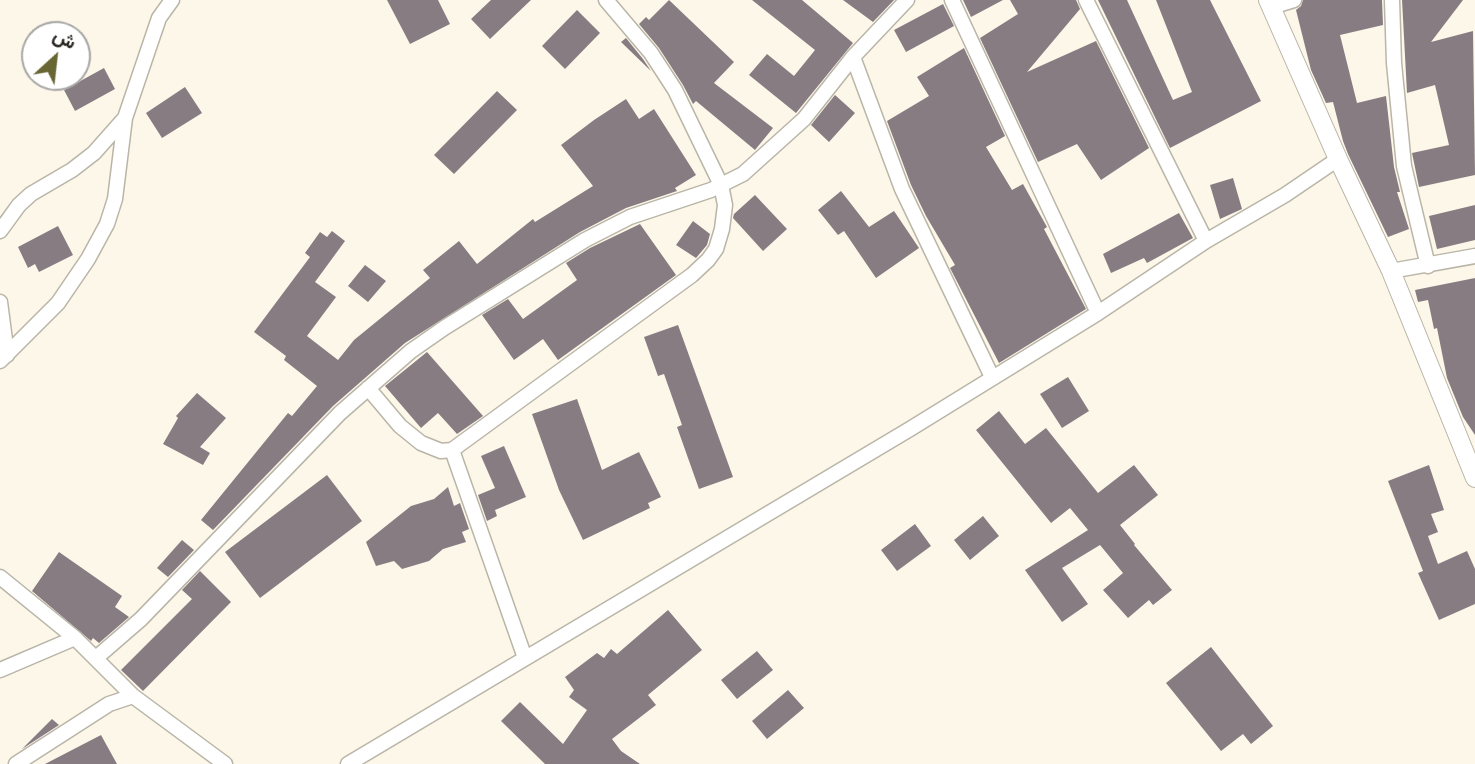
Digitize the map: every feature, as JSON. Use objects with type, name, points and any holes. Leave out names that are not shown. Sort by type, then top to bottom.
[{"type":"street","points":[[3,358],[58,303],[107,224],[115,199],[125,118],[159,18],[172,0]]},
{"type":"street","points":[[368,388],[400,426],[421,443],[441,451],[452,450],[692,275],[716,249],[722,229],[724,205],[721,185],[675,90],[651,53],[606,0]]},
{"type":"street","points":[[96,658],[141,619],[340,413],[411,351],[585,240],[630,217],[721,185],[743,174],[804,118],[853,57],[907,0]]},
{"type":"street","points":[[952,0],[1098,313]]},
{"type":"street","points":[[1086,0],[1206,241]]},
{"type":"street","points":[[1294,0],[1269,3],[1391,271],[1475,478]]},
{"type":"street","points":[[1392,0],[1394,63],[1404,166],[1429,266]]},
{"type":"street","points":[[853,57],[907,199],[992,377]]},
{"type":"street","points":[[0,231],[19,205],[31,194],[72,170],[94,153],[125,118]]},
{"type":"street","points":[[348,764],[910,429],[1098,313],[1206,241],[1285,195],[1338,159]]},
{"type":"street","points":[[1391,271],[1475,256]]},
{"type":"street","points":[[0,302],[3,358]]},
{"type":"street","points":[[452,450],[525,658]]},
{"type":"street","points":[[0,577],[75,638],[133,696],[225,764]]},
{"type":"street","points":[[0,670],[75,638]]},
{"type":"street","points":[[16,764],[109,704],[133,696]]},
{"type":"building","points":[[387,0],[438,0],[450,24],[410,44]]},
{"type":"building","points":[[491,0],[531,0],[490,39],[471,19]]},
{"type":"building","points":[[669,0],[734,62],[714,83],[773,128],[755,150],[696,101],[693,104],[659,48],[639,24],[646,17],[649,20]]},
{"type":"building","points":[[752,0],[802,0],[853,43],[796,113],[749,75],[767,54],[794,76],[815,50]]},
{"type":"building","points":[[843,0],[894,0],[873,22]]},
{"type":"building","points":[[963,0],[1003,0],[971,17]]},
{"type":"building","points":[[1010,0],[1076,0],[1080,9],[1027,72],[1096,41],[1149,148],[1101,180],[1077,144],[1038,162],[980,38],[1018,14]]},
{"type":"building","points":[[1098,0],[1127,0],[1173,100],[1192,92],[1156,0],[1210,0],[1261,101],[1170,148]]},
{"type":"building","points":[[1303,0],[1382,0],[1383,25],[1340,35],[1357,103],[1386,96],[1394,167],[1400,192],[1397,192],[1409,229],[1388,237],[1348,154],[1333,102],[1326,103],[1311,70],[1296,10]]},
{"type":"building","points":[[1402,0],[1463,0],[1431,42],[1473,31],[1475,175],[1419,187],[1412,153],[1449,145],[1435,85],[1407,93]]},
{"type":"building","points":[[943,4],[954,26],[906,52],[894,30]]},
{"type":"building","points":[[577,10],[600,33],[565,69],[542,46]]},
{"type":"building","points":[[626,38],[643,59],[651,71],[621,42]]},
{"type":"building","points":[[964,48],[1005,136],[986,147],[1012,190],[1023,184],[1086,309],[999,363],[950,268],[955,265],[911,185],[887,121],[929,96],[917,77]]},
{"type":"building","points":[[104,68],[115,89],[75,111],[65,91],[91,91],[91,75]]},
{"type":"building","points":[[185,87],[202,113],[162,138],[146,113]]},
{"type":"building","points":[[497,91],[517,110],[454,174],[434,155]]},
{"type":"building","points":[[835,95],[855,113],[829,142],[811,125]]},
{"type":"building","points":[[626,99],[639,119],[654,109],[696,175],[675,188],[677,191],[626,208],[580,232],[405,343],[333,406],[213,530],[201,520],[288,413],[292,416],[317,386],[284,360],[286,356],[254,332],[310,257],[305,253],[320,232],[327,237],[332,231],[345,241],[315,282],[336,297],[307,336],[338,360],[354,340],[430,278],[423,270],[459,241],[477,264],[533,219],[535,222],[593,186],[561,145]]},
{"type":"building","points":[[1233,178],[1242,209],[1220,219],[1210,185]]},
{"type":"building","points":[[841,191],[869,227],[894,211],[919,248],[876,278],[844,231],[838,235],[818,210]]},
{"type":"building","points":[[755,195],[787,229],[763,251],[733,218]]},
{"type":"building","points":[[1475,205],[1475,240],[1437,249],[1429,216]]},
{"type":"building","points":[[1179,213],[1193,238],[1147,263],[1144,258],[1111,273],[1103,254]]},
{"type":"building","points":[[693,221],[710,234],[707,245],[696,258],[676,245]]},
{"type":"building","points":[[640,224],[676,275],[558,360],[543,339],[514,360],[482,315],[508,299],[523,319],[577,280],[566,263]]},
{"type":"building","points":[[58,226],[73,255],[39,272],[35,264],[28,268],[18,247]]},
{"type":"building","points":[[365,265],[386,281],[368,302],[348,286]]},
{"type":"building","points":[[1475,278],[1475,435],[1463,417],[1447,378],[1437,328],[1434,329],[1428,300],[1418,302],[1415,290]]},
{"type":"building","points":[[678,325],[733,477],[699,489],[677,427],[682,425],[664,374],[658,376],[644,337]]},
{"type":"building","points":[[427,352],[483,416],[457,434],[438,413],[421,428],[385,386]]},
{"type":"building","points":[[1068,377],[1089,411],[1062,428],[1040,394]]},
{"type":"building","points":[[197,393],[226,418],[200,447],[210,453],[203,465],[163,444],[178,418],[176,416]]},
{"type":"building","points":[[577,399],[602,470],[639,452],[661,497],[648,503],[650,508],[583,540],[559,490],[532,414]]},
{"type":"building","points":[[999,411],[1025,444],[1046,428],[1098,493],[1134,465],[1158,495],[1120,525],[1172,590],[1153,605],[1149,600],[1128,618],[1103,590],[1123,573],[1100,545],[1062,568],[1088,604],[1062,622],[1025,570],[1088,530],[1070,508],[1051,523],[976,430]]},
{"type":"building","points":[[504,446],[526,497],[495,510],[497,516],[487,521],[478,495],[495,488],[481,456]]},
{"type":"building","points":[[1429,465],[1444,510],[1431,514],[1438,532],[1428,536],[1438,564],[1467,551],[1475,569],[1475,604],[1439,620],[1418,573],[1423,571],[1388,481]]},
{"type":"building","points":[[327,475],[362,521],[260,598],[225,552]]},
{"type":"building","points":[[448,487],[454,506],[460,503],[469,529],[462,532],[466,542],[443,549],[429,561],[402,569],[394,561],[376,566],[366,542],[411,506],[434,499]]},
{"type":"building","points":[[983,516],[999,536],[970,560],[954,540]]},
{"type":"building","points":[[915,524],[931,546],[897,571],[881,550]]},
{"type":"building","points":[[182,540],[194,550],[168,577],[157,568]]},
{"type":"building","points":[[59,552],[122,596],[115,607],[129,617],[99,643],[93,638],[91,641],[32,591]]},
{"type":"building","points":[[200,571],[231,602],[143,691],[121,670],[192,599],[182,590]]},
{"type":"building","points":[[668,610],[702,650],[648,695],[656,705],[612,739],[621,751],[640,764],[545,764],[501,721],[520,702],[563,744],[587,710],[569,697],[574,690],[565,677],[597,653],[604,658],[611,649],[617,654]]},
{"type":"building","points":[[1211,647],[1273,726],[1251,744],[1243,734],[1221,751],[1166,683]]},
{"type":"building","points":[[757,651],[773,670],[737,699],[721,680]]},
{"type":"building","points":[[788,690],[804,708],[767,739],[752,721]]},
{"type":"building","points":[[52,719],[59,725],[22,749]]},
{"type":"building","points":[[101,735],[117,764],[45,764]]}]
